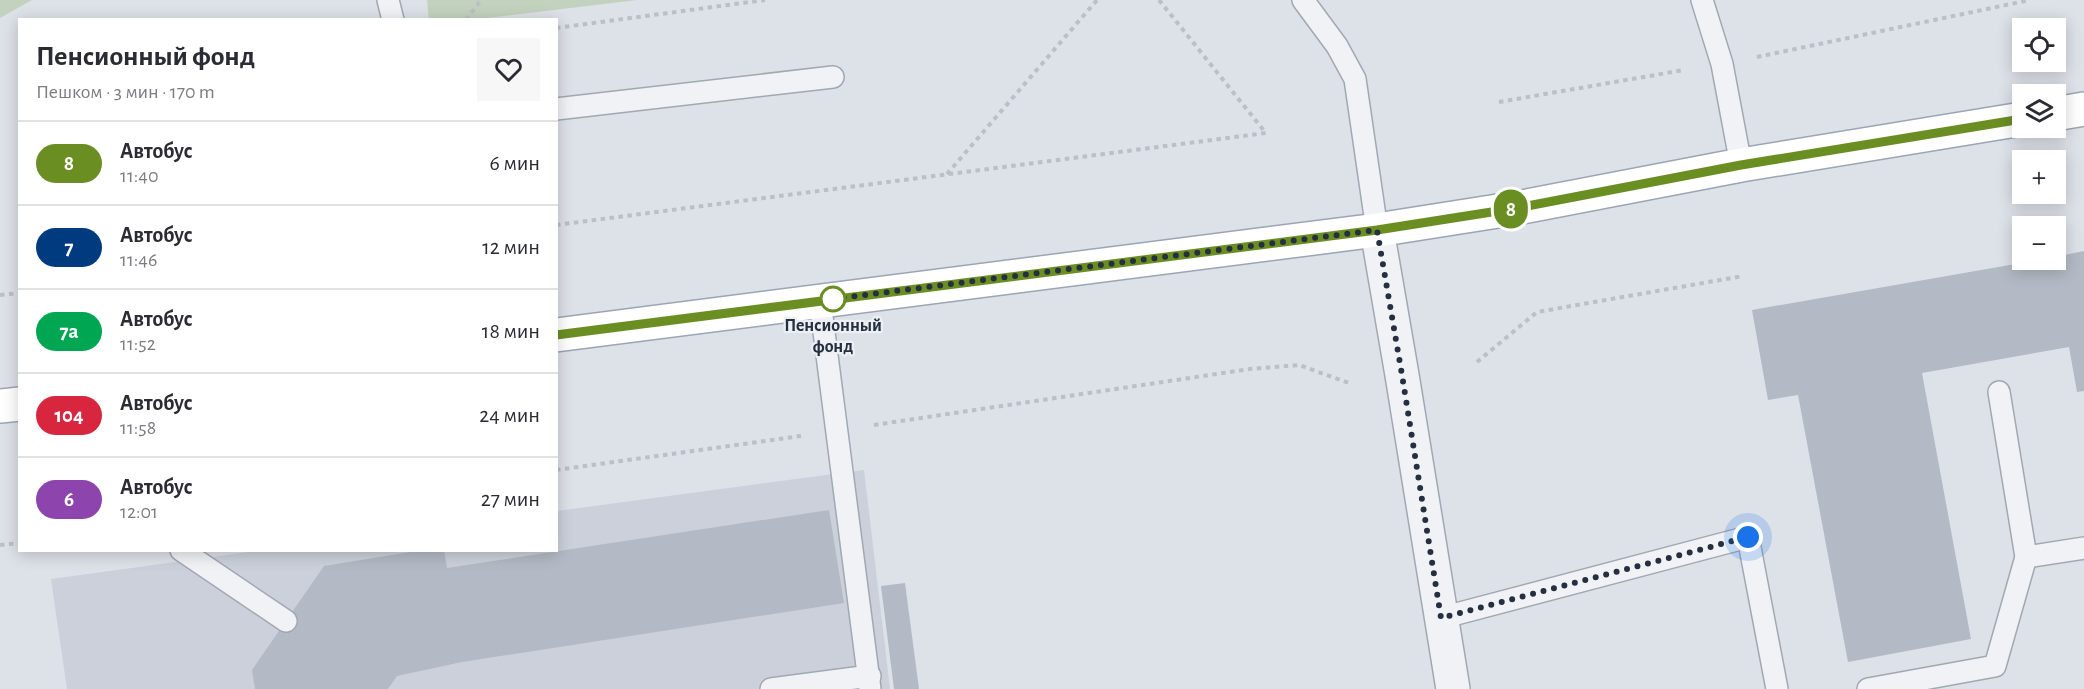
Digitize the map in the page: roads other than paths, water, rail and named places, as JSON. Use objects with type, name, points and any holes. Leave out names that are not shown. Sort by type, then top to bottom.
[{"type":"main road","points":[[2066,112],[2084,109]]},
{"type":"main road","points":[[558,335],[1377,230],[1517,208],[1741,165],[2012,121]]},
{"type":"main road","points":[[0,406],[18,404]]},
{"type":"street","points":[[1377,230],[1453,689]]},
{"type":"lane","points":[[388,0],[392,18]]},
{"type":"lane","points":[[1702,0],[1722,64],[1741,165]]},
{"type":"lane","points":[[1309,1],[1355,79],[1377,230]]},
{"type":"lane","points":[[558,109],[833,77]]},
{"type":"lane","points":[[771,689],[870,683],[820,301]]},
{"type":"lane","points":[[1880,688],[1995,666],[2025,556],[1999,392]]},
{"type":"lane","points":[[1441,618],[1748,537],[1777,689]]},
{"type":"lane","points":[[2025,556],[2084,548]]},
{"type":"lane","points":[[184,552],[286,621]]},
{"type":"place","name":"Пенсионный фонд","points":[[833,299]]}]
